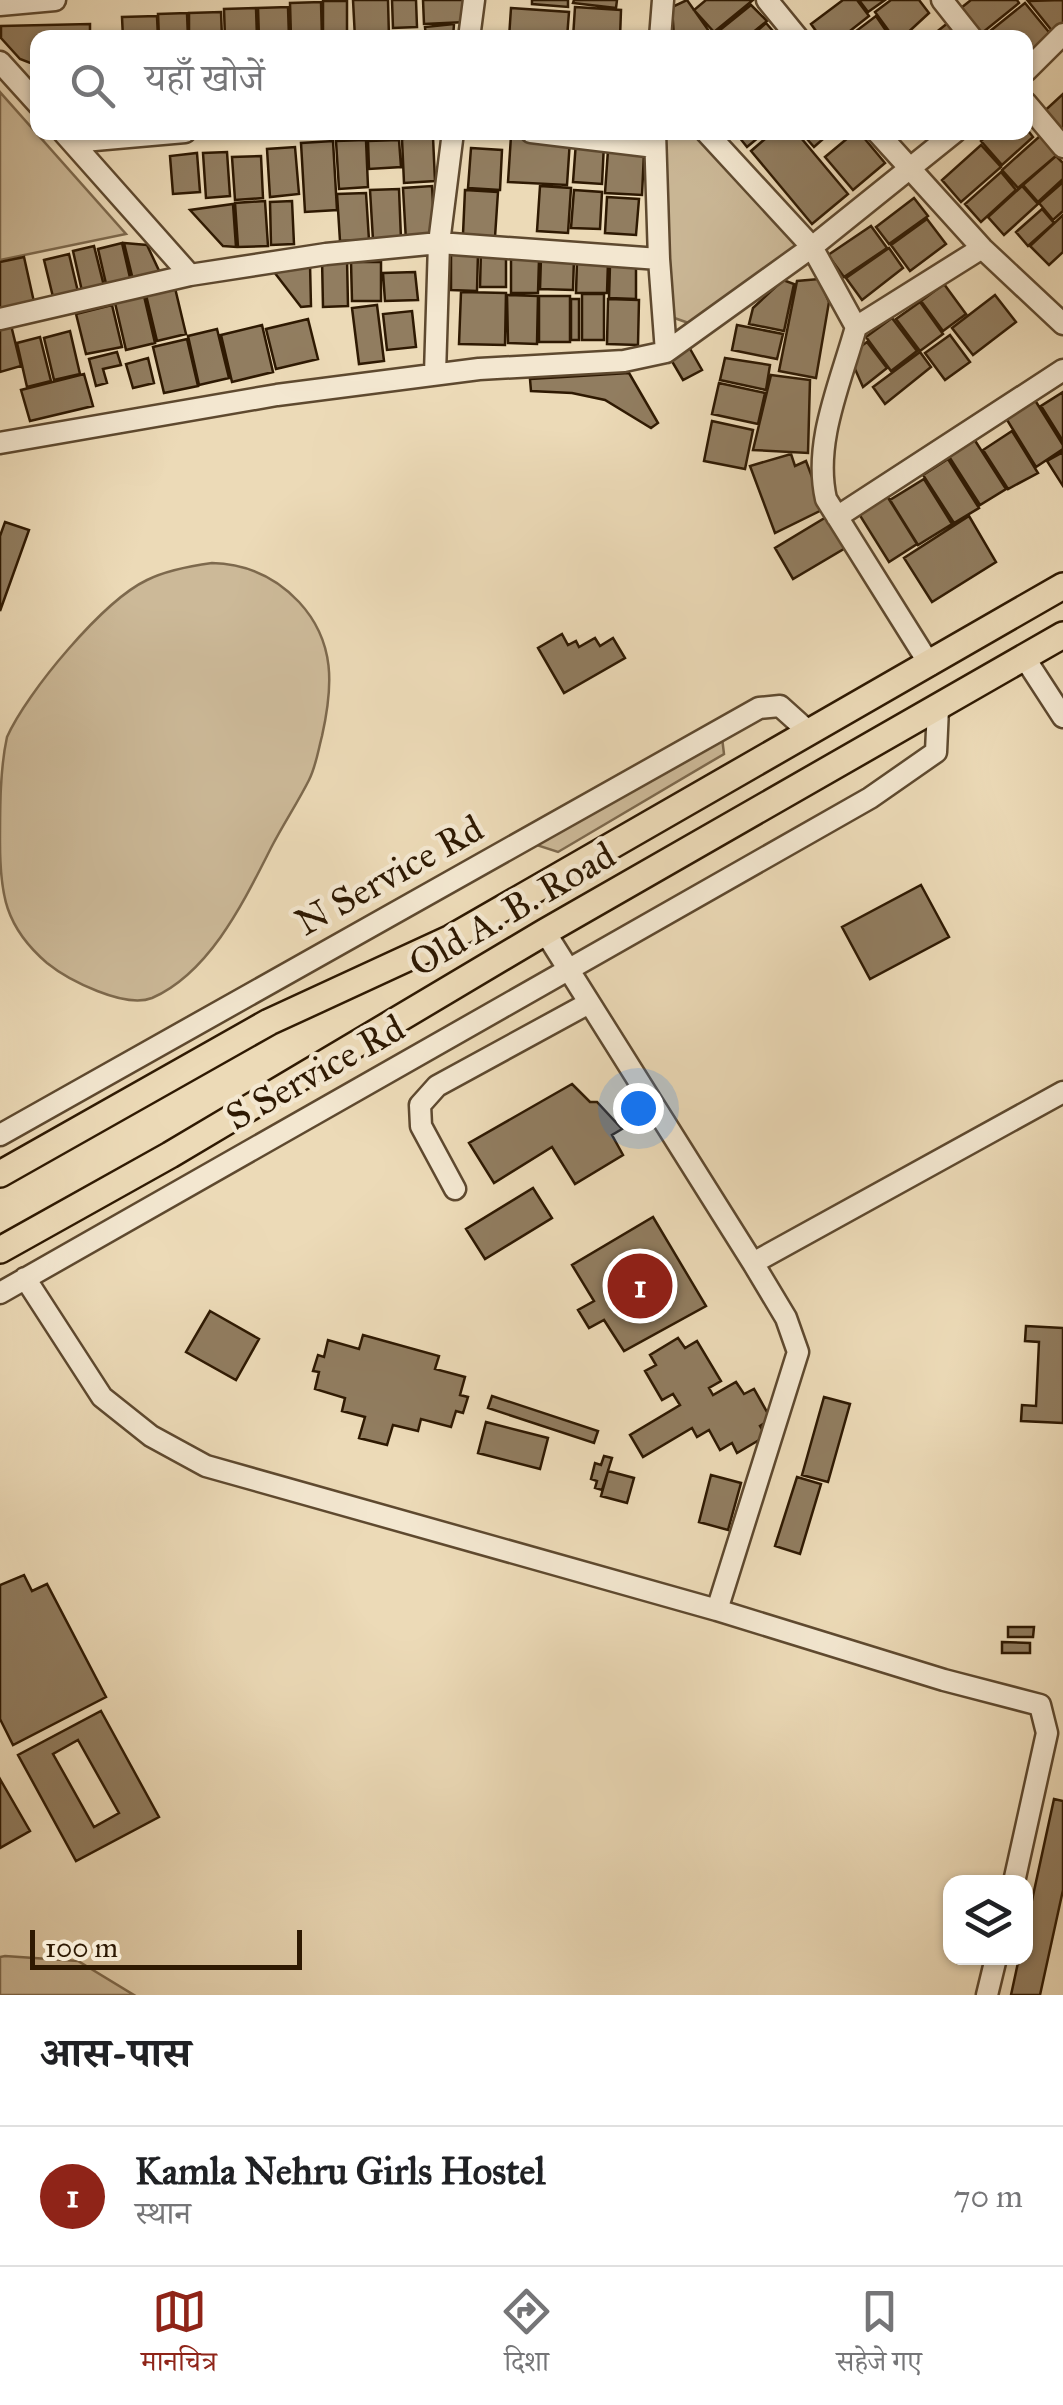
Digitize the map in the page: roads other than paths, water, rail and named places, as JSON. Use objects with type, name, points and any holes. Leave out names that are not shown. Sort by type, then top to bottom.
[{"type":"main road","name":"Old A. B. Road","points":[[0,1174],[270,1022],[450,938],[1063,586]]},
{"type":"main road","name":"Old A. B. Road","points":[[0,1250],[1063,635]]},
{"type":"street","points":[[0,5],[55,0]]},
{"type":"street","points":[[470,30],[474,0]]},
{"type":"street","points":[[661,30],[663,0]]},
{"type":"street","points":[[767,0],[791,30]]},
{"type":"street","points":[[942,0],[966,30]]},
{"type":"street","points":[[1033,64],[1063,34]]},
{"type":"street","points":[[0,62],[30,95]]},
{"type":"street","points":[[1033,112],[1063,147]]},
{"type":"street","points":[[71,140],[190,276]]},
{"type":"street","points":[[434,374],[439,242],[453,140]]},
{"type":"street","points":[[655,140],[658,259],[666,352]]},
{"type":"street","points":[[713,140],[812,248],[856,328]]},
{"type":"street","points":[[884,140],[982,248],[1063,324]]},
{"type":"street","points":[[0,443],[277,395],[434,374],[624,361],[666,352],[812,248],[945,140]]},
{"type":"street","points":[[0,319],[190,276],[326,254],[439,242],[658,259]]},
{"type":"street","points":[[930,665],[826,499],[822,452],[856,328],[982,248]]},
{"type":"street","points":[[838,518],[1063,370]]},
{"type":"street","points":[[1024,658],[1063,717]]},
{"type":"street","name":"N Service Rd","points":[[0,1135],[758,708],[780,706],[810,733]]},
{"type":"street","name":"S Service Rd","points":[[0,1293],[870,798],[936,752],[938,708]]},
{"type":"street","points":[[545,932],[753,1263],[786,1318],[798,1352],[717,1610]]},
{"type":"street","points":[[455,1189],[422,1126],[420,1105],[437,1086],[589,1003]]},
{"type":"street","points":[[753,1263],[1063,1092]]},
{"type":"street","points":[[25,1278],[102,1397],[151,1436],[206,1466],[1040,1705],[1048,1733],[1016,1875]]},
{"type":"street","points":[[987,1995],[994,1965]]},
{"type":"place","name":"Kamla Nehru Girls Hostel","points":[[640,1286]]}]
